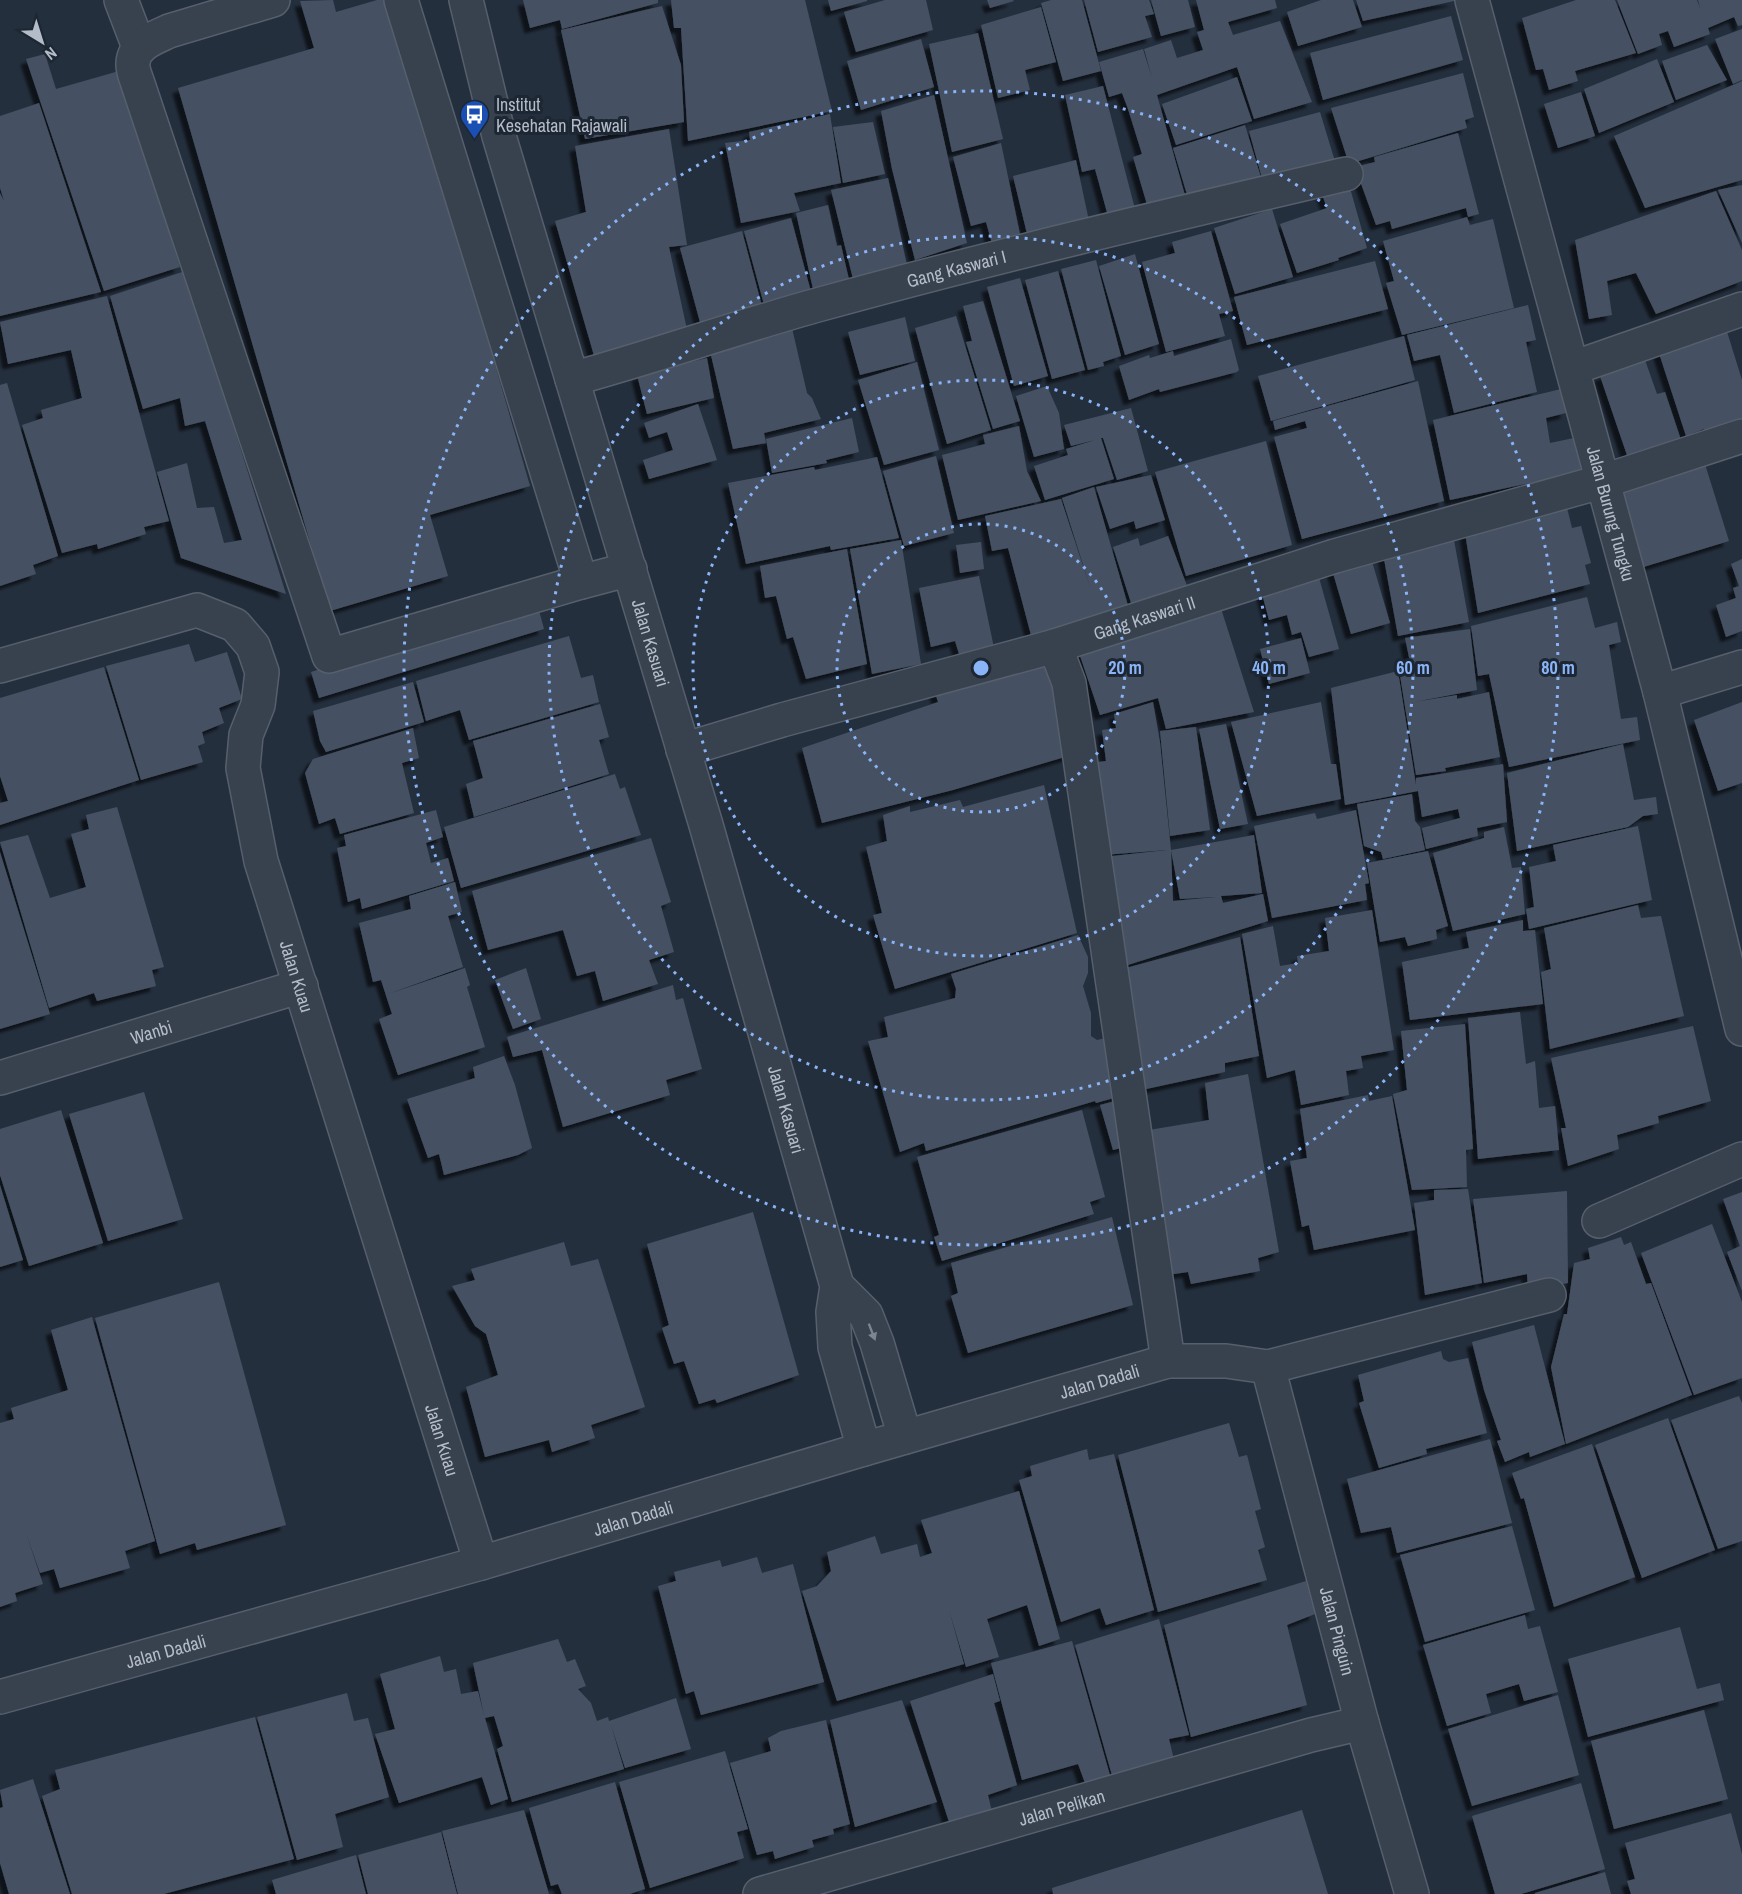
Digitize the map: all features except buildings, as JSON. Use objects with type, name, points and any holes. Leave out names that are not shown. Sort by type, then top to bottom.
[{"type":"street","points":[[121,0],[139,47],[133,63],[139,87],[328,656],[580,582],[630,570]]},
{"type":"street","points":[[139,47],[169,32],[273,0]]},
{"type":"street","points":[[401,0],[580,582]]},
{"type":"street","name":"Jalan Kasuari","points":[[466,0],[499,136],[706,825],[837,1286],[833,1312],[835,1347],[864,1449]]},
{"type":"street","name":"Jalan Burung Tungku","points":[[1472,0],[1660,692],[1742,1029]]},
{"type":"street","name":"Gang Kaswari I","points":[[573,379],[830,302],[1054,243],[1346,174]]},
{"type":"street","points":[[1573,368],[1742,309]]},
{"type":"street","name":"Gang Kaswari II","points":[[682,750],[782,720],[1055,646],[1335,556],[1604,481],[1742,436]]},
{"type":"street","name":"Jalan Kuau","points":[[0,666],[197,610],[235,625],[253,646],[262,672],[258,705],[246,735],[243,768],[261,861],[481,1563]]},
{"type":"street","points":[[1055,646],[1069,683],[1168,1361]]},
{"type":"street","points":[[1660,692],[1742,667]]},
{"type":"street","name":"Wanbi","points":[[0,1078],[301,986]]},
{"type":"street","points":[[1599,1221],[1742,1159]]},
{"type":"street","name":"Jalan Kasuari","points":[[837,1286],[866,1316],[877,1343],[905,1437]]},
{"type":"street","points":[[1268,1367],[1549,1295]]},
{"type":"street","name":"Jalan Dadali","points":[[0,1697],[481,1563],[1168,1361],[1226,1361],[1268,1367]]},
{"type":"street","name":"Jalan Pinguin","points":[[1268,1367],[1362,1724],[1412,1894]]},
{"type":"street","name":"Jalan Pelikan","points":[[760,1894],[1311,1735],[1362,1724]]},
{"type":"place","name":"Institut Kesehatan Rajawali","points":[[475,140]]}]
